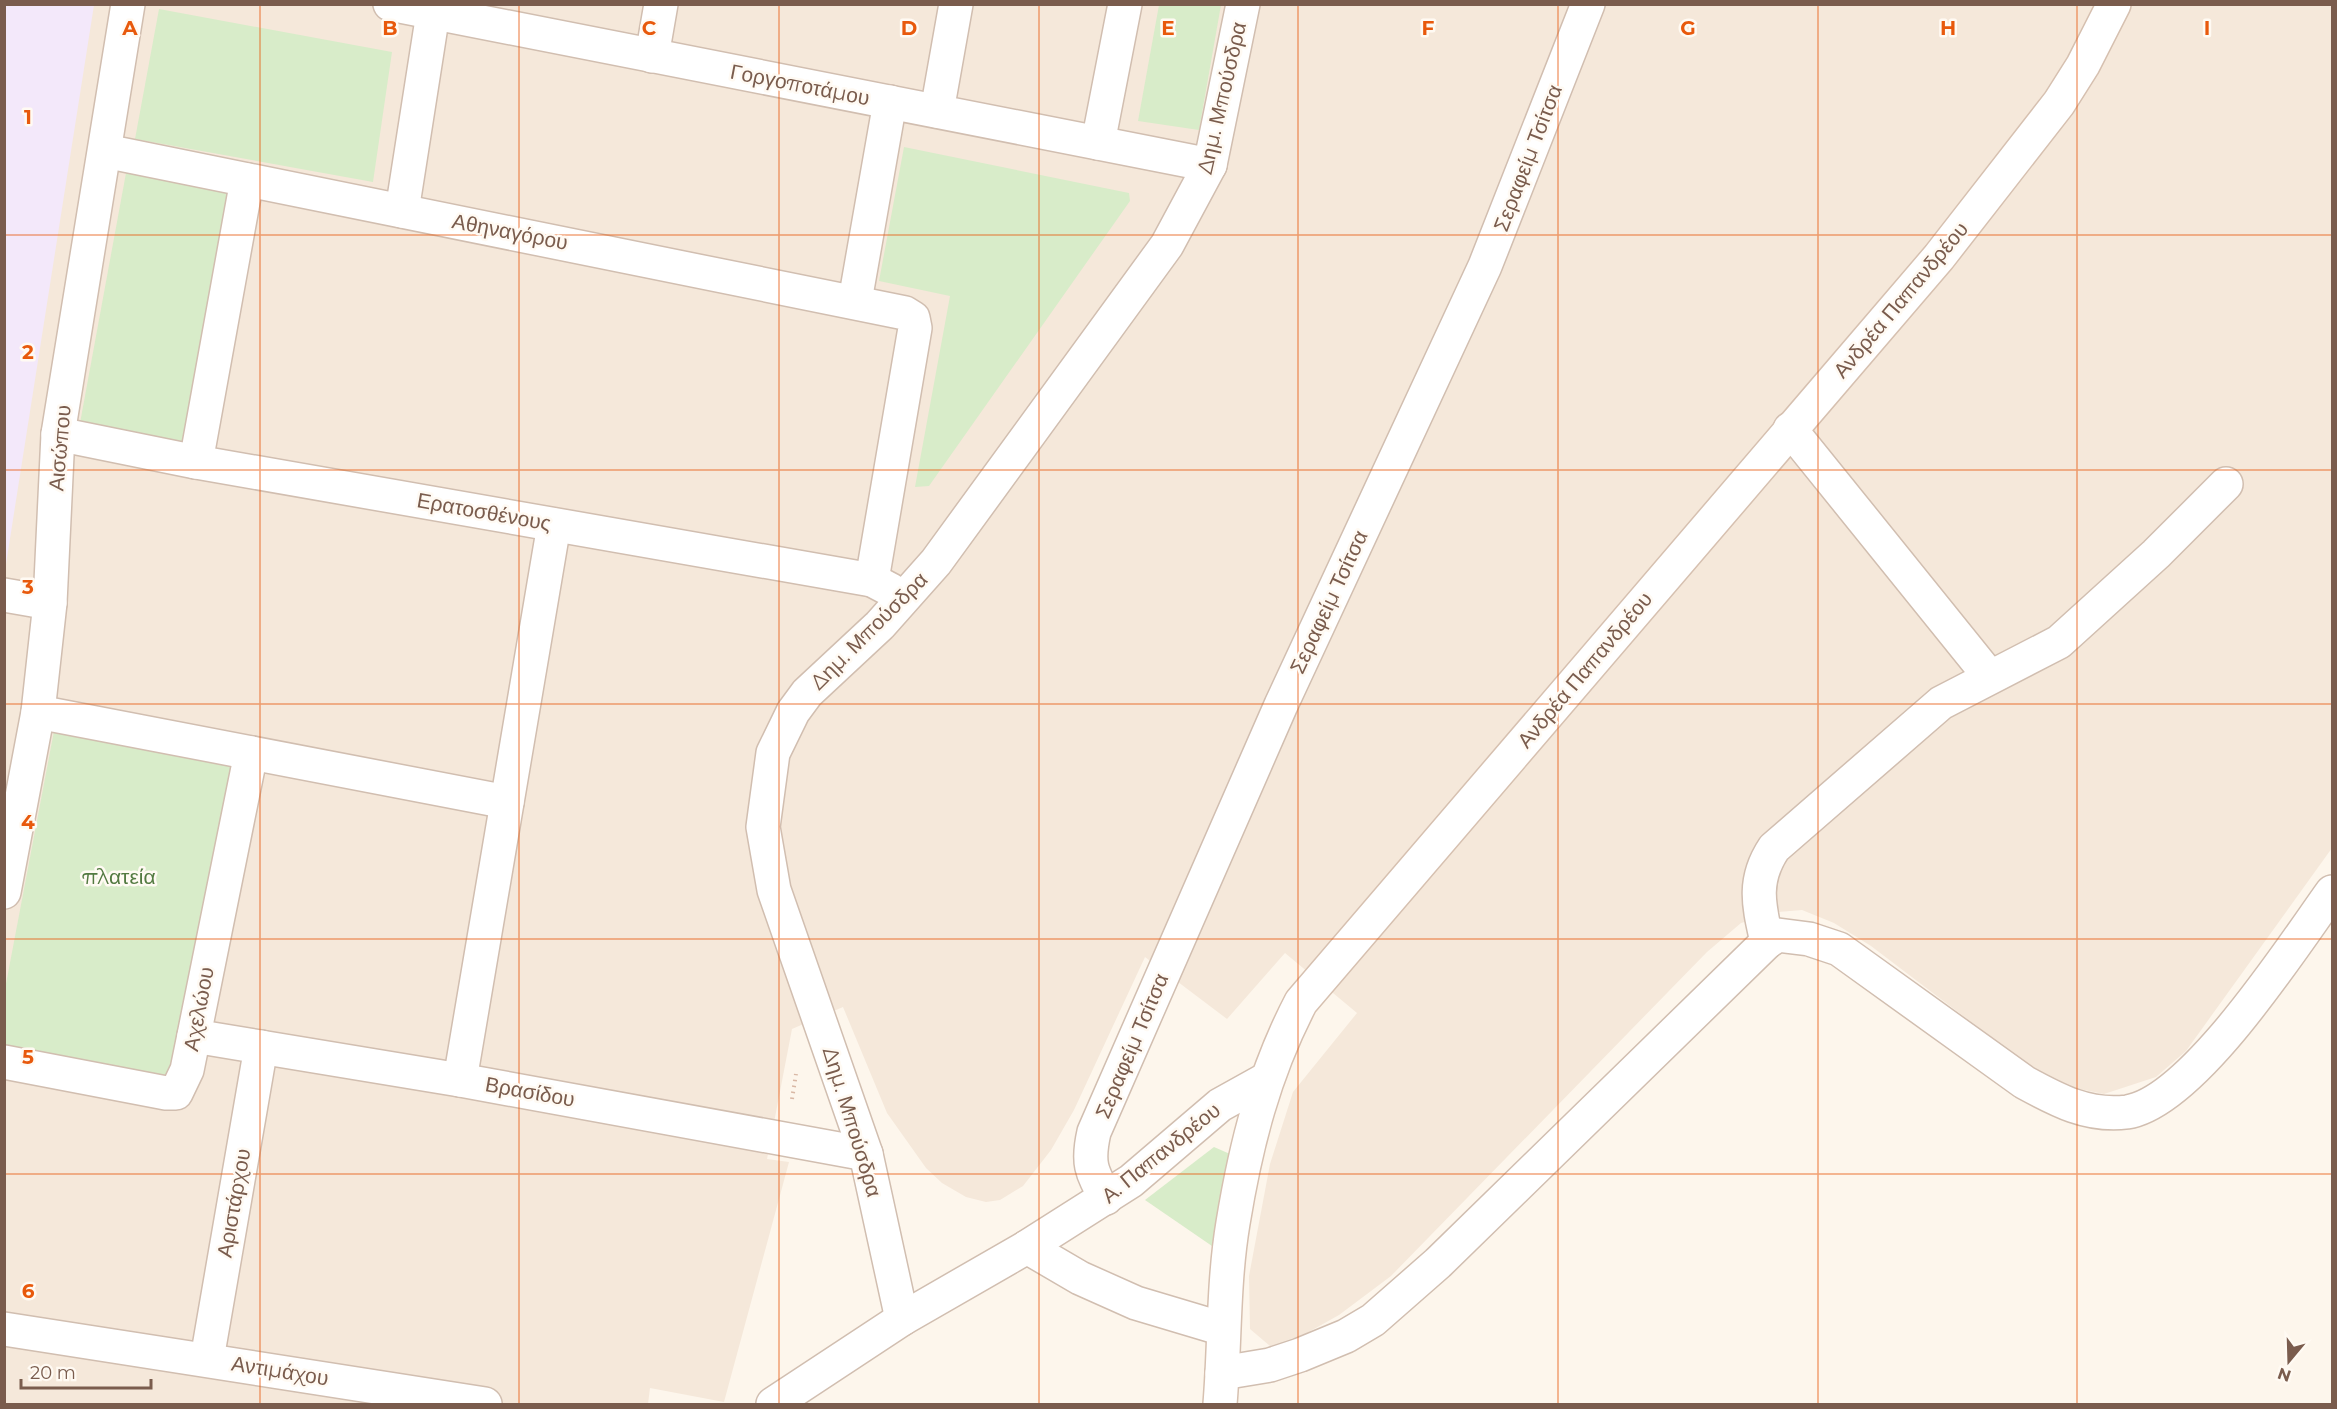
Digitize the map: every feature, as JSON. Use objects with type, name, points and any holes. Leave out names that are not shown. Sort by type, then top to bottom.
[{"type":"street","name":"Αισώπου","points":[[4,892],[39,712],[50,603],[58,434],[128,4]]},
{"type":"street","name":"Γοργοποτάμου","points":[[390,4],[448,12],[652,56],[1210,165]]},
{"type":"street","points":[[652,56],[661,4]]},
{"type":"street","points":[[937,111],[956,4]]},
{"type":"street","points":[[1098,143],[1125,4]]},
{"type":"street","name":"Δημ. Μπούσδρα","points":[[902,1319],[866,1154],[774,890],[764,827],[765,803],[773,753],[794,712],[807,693],[905,598],[936,562],[1139,284],[1185,214],[1210,165],[1243,4]]},
{"type":"street","name":"Σεραφείμ Τσίτσα","points":[[1106,1198],[1090,1170],[1090,1151],[1110,1092],[1281,705],[1485,266],[1588,4]]},
{"type":"street","name":"Ανδρέα Παπανδρέου","points":[[1221,1389],[1223,1329],[1232,1224],[1265,1080],[1282,1037],[1301,1002],[1939,257],[2025,150],[2083,65],[2114,4]]},
{"type":"street","points":[[402,211],[448,12]]},
{"type":"street","points":[[855,301],[890,102]]},
{"type":"street","name":"Αθηναγόρου","points":[[105,151],[855,301],[905,313],[913,318],[915,328],[872,580]]},
{"type":"street","points":[[196,462],[247,180]]},
{"type":"street","points":[[1790,429],[1990,677]]},
{"type":"street","name":"Ερατοσθένους","points":[[58,434],[196,462],[872,580],[905,598]]},
{"type":"street","points":[[1767,942],[1759,905],[1760,879],[1762,866],[1774,848],[1941,703],[2059,642],[2156,554],[2226,484]]},
{"type":"street","points":[[460,1080],[554,525]]},
{"type":"street","points":[[4,595],[50,603]]},
{"type":"street","points":[[39,712],[507,802]]},
{"type":"street","name":"Αχελώου","points":[[4,1062],[159,1092],[176,1093],[184,1081],[194,1036],[251,753]]},
{"type":"street","points":[[1221,1389],[1270,1365],[1338,1340],[1373,1320],[1438,1263],[1767,942],[1778,935],[1785,934],[1809,939],[1839,950],[2024,1082],[2053,1099],[2094,1112],[2129,1112],[2163,1097],[2209,1056],[2332,891]]},
{"type":"street","name":"Βρασίδου","points":[[194,1036],[460,1080],[866,1154]]},
{"type":"street","name":"Αριστάρχου","points":[[207,1359],[261,1047]]},
{"type":"street","name":"Α. Παπανδρέου","points":[[773,1404],[902,1319],[1027,1247],[1106,1198],[1131,1181],[1220,1105],[1265,1080]]},
{"type":"street","points":[[1027,1247],[1080,1278],[1136,1303],[1223,1329]]},
{"type":"street","name":"Αντιμάχου","points":[[4,1329],[485,1404]]},
{"type":"shaded area","points":[[4,5],[94,5],[6,564],[4,564]]},
{"type":"shaded area","points":[[5,5],[2332,5],[2332,848],[2186,1051],[2156,1077],[2104,1094],[2065,1086],[2033,1069],[1871,946],[1834,923],[1802,910],[1778,912],[1741,923],[1707,952],[1391,1276],[1339,1315],[1305,1334],[1270,1346],[1250,1329],[1249,1276],[1270,1164],[1293,1092],[1357,1013],[1285,953],[1227,1019],[1145,957],[1074,1110],[1051,1150],[1023,1186],[1000,1200],[986,1202],[966,1197],[942,1183],[926,1168],[887,1113],[843,1007],[792,1029],[767,1159],[789,1162],[724,1402],[650,1388],[648,1404],[5,1404]]},
{"type":"green space","points":[[1159,5],[1221,5],[1199,130],[1138,121]]},
{"type":"green space","points":[[159,9],[392,52],[373,182],[135,139]]},
{"type":"green space","points":[[904,147],[1129,193],[1130,201],[929,486],[915,487],[950,296],[879,281]]},
{"type":"green space","points":[[126,173],[232,192],[186,443],[80,423]]},
{"type":"green space","name":"πλατεία","points":[[54,731],[234,765],[171,1078],[5,1046],[5,989]]},
{"type":"green space","points":[[1214,1147],[1230,1154],[1212,1246],[1145,1200]]}]
